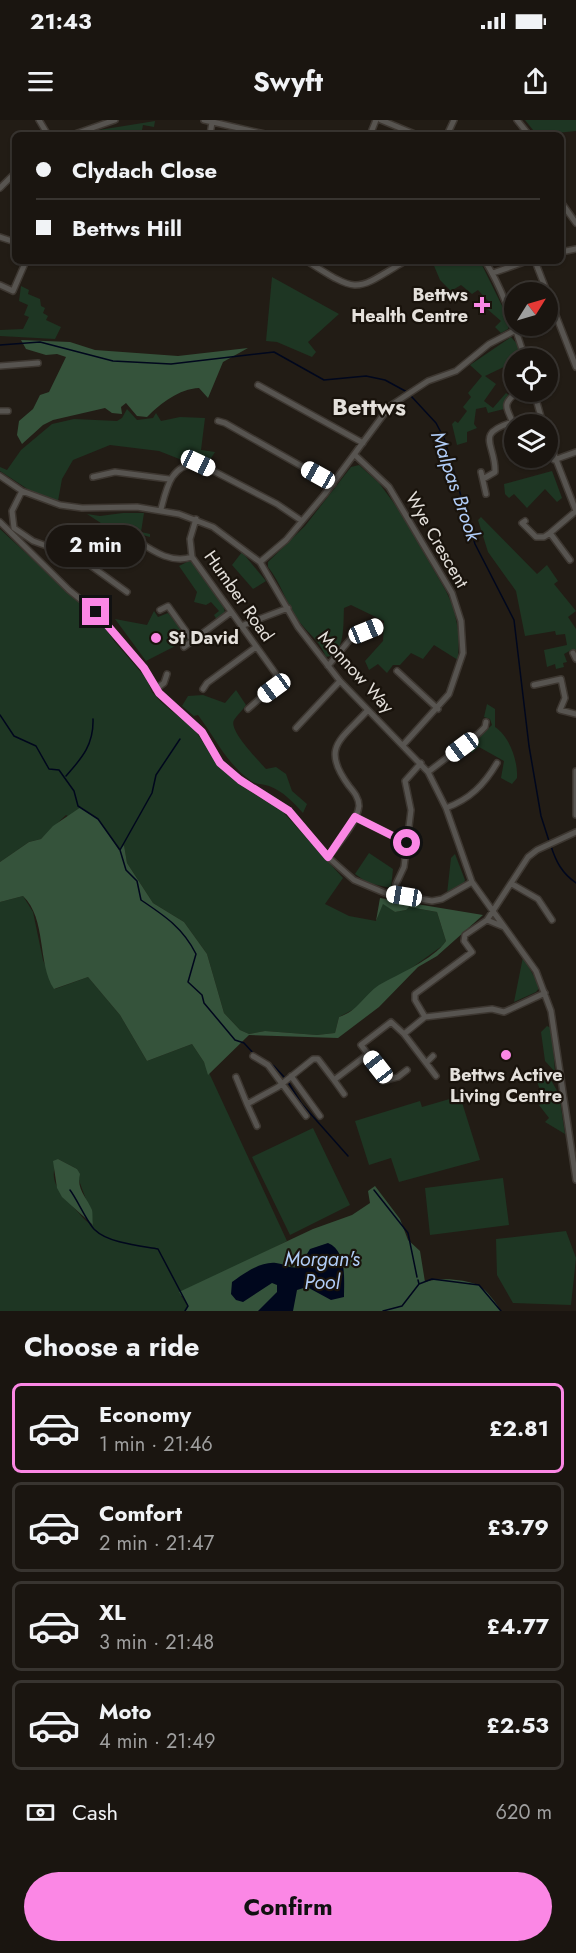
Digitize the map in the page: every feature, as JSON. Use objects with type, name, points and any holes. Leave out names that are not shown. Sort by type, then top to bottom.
[{"type":"street","points":[[81,132],[116,120]]},
{"type":"street","points":[[204,120],[257,132]]},
{"type":"street","points":[[236,127],[238,120]]},
{"type":"street","points":[[381,120],[410,132]]},
{"type":"street","points":[[517,120],[527,132]]},
{"type":"street","points":[[210,132],[212,122]]},
{"type":"street","points":[[0,188],[12,179]]},
{"type":"street","points":[[564,206],[576,223]]},
{"type":"street","points":[[0,285],[13,291],[25,264]]},
{"type":"street","points":[[312,264],[346,284],[357,286],[372,283],[400,264]]},
{"type":"street","points":[[487,264],[504,298]]},
{"type":"street","points":[[493,273],[518,264]]},
{"type":"street","points":[[536,264],[543,282]]},
{"type":"street","points":[[558,322],[576,367]]},
{"type":"street","points":[[260,562],[286,540],[333,484],[384,411],[405,395],[456,370],[489,344],[504,336]]},
{"type":"street","points":[[0,366],[38,363]]},
{"type":"street","points":[[258,385],[363,443]]},
{"type":"street","points":[[0,411],[8,411]]},
{"type":"street","points":[[218,421],[333,484]]},
{"type":"street","points":[[483,479],[495,472],[489,441],[490,433],[504,426]]},
{"type":"street","points":[[558,459],[576,452]]},
{"type":"street","name":"Wye Crescent","points":[[355,455],[389,487],[452,593],[462,629],[463,653],[454,684],[438,709],[404,744]]},
{"type":"street","points":[[161,509],[169,479],[188,464],[198,463],[277,504],[302,521]]},
{"type":"street","points":[[525,520],[522,523],[536,537],[544,537],[576,511],[557,468]]},
{"type":"street","points":[[93,477],[115,471],[169,479]]},
{"type":"street","points":[[481,472],[486,494]]},
{"type":"street","name":"Monnow Way","points":[[0,476],[22,491],[50,503],[78,508],[161,509],[196,519],[227,535],[260,562],[328,666],[428,772],[446,808],[472,882],[525,952],[546,993],[556,1042],[576,1180]]},
{"type":"street","points":[[22,491],[12,511],[14,528],[33,541],[80,558],[127,592]]},
{"type":"street","name":"Humber Road","points":[[196,519],[189,539],[192,557],[277,679],[274,688],[248,709]]},
{"type":"street","points":[[0,522],[69,590],[96,612],[144,668],[156,688],[202,732],[220,763],[240,780],[289,811],[328,857],[354,880],[385,893],[438,901],[472,882]]},
{"type":"street","points":[[550,533],[570,560]]},
{"type":"street","points":[[136,540],[156,554],[178,559],[192,557]]},
{"type":"street","points":[[160,610],[168,606],[193,640]]},
{"type":"street","points":[[241,626],[288,608]]},
{"type":"street","points":[[184,647],[231,612]]},
{"type":"street","points":[[328,666],[358,630],[366,631],[380,625]]},
{"type":"street","points":[[203,689],[207,683],[256,647]]},
{"type":"street","points":[[397,671],[438,709]]},
{"type":"street","points":[[559,672],[565,698],[560,710],[576,714]]},
{"type":"street","points":[[156,688],[164,683],[166,674]]},
{"type":"street","points":[[534,685],[561,679]]},
{"type":"street","points":[[296,728],[340,681]]},
{"type":"street","points":[[328,857],[355,817],[358,800],[336,768],[334,752],[340,741],[368,710]]},
{"type":"street","points":[[428,772],[478,734],[486,722]]},
{"type":"street","points":[[396,884],[404,867],[411,810],[405,781],[421,763]]},
{"type":"street","points":[[446,808],[476,792],[488,779],[497,763]]},
{"type":"street","points":[[576,771],[576,815]]},
{"type":"street","points":[[355,817],[407,843]]},
{"type":"street","points":[[425,1017],[415,1000],[415,994],[472,952],[464,939],[487,920],[528,857],[543,847],[576,832]]},
{"type":"street","points":[[512,884],[538,899],[552,920]]},
{"type":"street","points":[[487,920],[505,927]]},
{"type":"street","points":[[404,1034],[425,1017],[492,1009],[504,1012],[546,993]]},
{"type":"street","points":[[407,1070],[385,1081],[361,1045],[391,1022],[404,1034],[436,1076]]},
{"type":"street","points":[[334,1080],[368,1054]]},
{"type":"street","points":[[253,1056],[267,1065],[284,1083],[306,1116]]},
{"type":"street","points":[[426,1063],[433,1056]]},
{"type":"street","points":[[247,1104],[284,1083],[313,1059],[318,1059],[344,1094]]},
{"type":"street","points":[[290,1076],[320,1116]]},
{"type":"street","points":[[236,1077],[256,1126]]},
{"type":"green space","points":[[525,120],[576,120],[576,131],[535,132]]},
{"type":"green space","points":[[155,121],[154,127],[143,125],[142,132],[100,132],[99,130]]},
{"type":"green space","points":[[433,264],[481,264],[504,310],[504,331],[501,333],[495,327],[501,321],[486,308],[490,303],[478,290],[472,294],[461,285],[451,291],[440,280]]},
{"type":"green space","points":[[272,277],[339,314],[308,342],[316,352],[312,357],[277,342],[266,341]]},
{"type":"green space","points":[[21,286],[29,290],[28,294],[40,299],[41,306],[45,308],[43,313],[48,316],[46,320],[61,327],[55,339],[0,336],[0,330],[23,329],[29,317],[24,315],[28,305],[19,301]]},
{"type":"green space","points":[[511,337],[517,344],[518,348],[504,348],[504,367],[485,376],[496,384],[484,401],[493,408],[504,395],[504,409],[488,413],[486,407],[476,409],[474,424],[477,428],[467,432],[467,442],[457,445],[452,424],[455,421],[458,423],[467,411],[463,407],[471,397],[468,393],[482,376],[470,365]]},
{"type":"green space","points":[[21,340],[70,342],[95,350],[178,356],[248,348],[223,362],[208,398],[199,388],[184,391],[171,398],[147,417],[137,416],[126,403],[121,407],[122,414],[112,413],[105,408],[53,420],[43,425],[22,444],[17,435],[19,421],[33,409],[40,395],[49,392],[66,357],[57,354],[46,355],[26,349]]},
{"type":"green space","points":[[127,409],[137,420],[153,418],[156,413],[161,421],[180,417],[205,418],[201,450],[215,452],[207,464],[195,460],[187,462],[159,451],[110,445],[73,460],[62,479],[58,501],[29,490],[0,471],[0,467],[7,470],[21,450],[52,424],[74,419],[117,421],[122,418]]},
{"type":"green space","points":[[359,465],[379,483],[399,510],[446,591],[454,609],[459,635],[458,660],[434,645],[423,659],[411,653],[400,665],[393,665],[387,673],[378,664],[369,670],[365,661],[383,641],[384,621],[351,605],[344,608],[340,645],[337,651],[326,657],[320,645],[294,613],[268,567],[268,562],[305,526],[351,467]]},
{"type":"green space","points":[[552,471],[562,498],[557,502],[545,489],[527,508],[514,494],[509,498],[505,494],[504,484]]},
{"type":"green space","points":[[144,513],[141,532],[150,534],[150,537],[135,533],[127,540],[87,514],[100,516]]},
{"type":"green space","points":[[481,517],[537,574],[547,565],[558,581],[554,584],[576,611],[568,617],[576,629],[576,652],[573,649],[564,654],[567,662],[563,663],[564,667],[556,669],[555,664],[547,667],[544,650],[567,645],[565,634],[556,635],[555,631],[525,636],[516,591],[488,552],[478,520]]},
{"type":"green space","points":[[0,529],[103,624],[114,641],[146,678],[152,692],[195,730],[219,767],[240,785],[283,812],[343,878],[325,904],[349,916],[376,921],[383,903],[395,912],[406,910],[408,907],[437,912],[446,941],[442,946],[399,977],[380,985],[358,1007],[339,1017],[335,1033],[317,1035],[265,1031],[249,1034],[240,1030],[224,1013],[207,954],[184,922],[153,903],[127,863],[124,845],[120,850],[113,843],[66,815],[41,839],[29,842],[0,862]]},
{"type":"green space","points":[[242,552],[266,581],[253,589],[232,565]]},
{"type":"green space","points":[[189,561],[193,562],[223,604],[225,613],[217,620],[214,615],[219,611],[211,602],[206,605],[194,602],[197,592],[179,566]]},
{"type":"green space","points":[[154,611],[158,617],[168,613],[189,639],[146,661],[115,619],[147,625]]},
{"type":"green space","points":[[236,690],[246,705],[234,720],[235,731],[266,769],[276,767],[286,774],[292,791],[307,804],[303,813],[279,791],[253,782],[242,774],[228,759],[198,715],[194,716],[182,706],[188,696],[203,695],[225,703]]},
{"type":"green space","points":[[487,704],[495,709],[495,727],[508,742],[514,756],[517,778],[512,784],[501,778],[504,761],[479,747],[472,753],[468,747],[492,725],[490,719],[484,717]]},
{"type":"green space","points":[[81,807],[98,819],[119,850],[124,845],[127,863],[153,903],[184,922],[207,954],[224,1013],[240,1030],[249,1034],[265,1031],[317,1035],[335,1033],[339,1017],[356,1007],[379,985],[433,954],[446,941],[437,912],[409,907],[406,910],[395,912],[383,904],[376,921],[380,898],[483,915],[437,956],[418,967],[379,1007],[338,1038],[249,1035],[208,1075],[204,1062],[192,1044],[147,1061],[120,1015],[88,977],[54,989],[45,967],[36,917],[23,896],[0,902],[0,862],[29,842],[41,839],[53,826]]},
{"type":"green space","points":[[369,853],[393,869],[391,888],[368,883],[355,874]]},
{"type":"green space","points":[[455,854],[465,880],[463,885],[447,894],[451,858]]},
{"type":"green space","points":[[23,896],[33,912],[43,960],[55,989],[88,977],[120,1015],[147,1061],[192,1044],[204,1062],[287,1241],[181,1296],[188,1306],[185,1311],[0,1311],[0,902]],"holes":[[[58,1159],[77,1169],[90,1211],[92,1225],[65,1198],[55,1181],[54,1174]]]},
{"type":"green space","points":[[523,957],[540,987],[536,992],[514,1002]]},
{"type":"green space","points":[[547,1026],[552,1032],[555,1072],[545,1061],[541,1032]]},
{"type":"green space","points":[[548,1075],[559,1094],[565,1134],[545,1122],[549,1118],[539,1105],[544,1102],[536,1078]]},
{"type":"green space","points":[[460,1096],[480,1160],[399,1182],[391,1158],[369,1165],[355,1121],[420,1101],[422,1107]]},
{"type":"green space","points":[[313,1128],[350,1205],[290,1235],[252,1157]]},
{"type":"green space","points":[[58,1159],[77,1169],[80,1174],[79,1184],[92,1210],[93,1225],[62,1197],[57,1188],[53,1161]]},
{"type":"green space","points":[[503,1178],[509,1225],[430,1235],[425,1188]]},
{"type":"green space","points":[[375,1186],[400,1219],[408,1240],[420,1251],[425,1282],[451,1279],[478,1285],[488,1293],[501,1311],[185,1311],[188,1305],[179,1292],[313,1229],[352,1215],[370,1203],[368,1191]]},
{"type":"green space","points":[[566,1231],[576,1258],[571,1305],[513,1303],[497,1275],[496,1239]]},
{"type":"water","name":"Morgan's Pool","points":[[328,1243],[339,1252],[344,1274],[344,1297],[331,1300],[307,1287],[297,1290],[293,1311],[258,1311],[277,1292],[277,1285],[272,1283],[243,1302],[236,1300],[231,1294],[232,1282],[252,1269],[270,1263],[299,1267],[310,1249]]},
{"type":"waterway","name":"Malpas Brook","points":[[0,345],[40,342],[113,361],[171,364],[274,352],[324,380],[366,376],[385,380],[407,392]]},
{"type":"waterway","name":"Malpas Brook","points":[[411,396],[436,423],[444,438],[475,544],[514,620],[529,746],[541,816],[549,841]]},
{"type":"waterway","points":[[0,715],[14,736],[36,746],[49,769],[59,770],[74,791],[78,806],[98,819],[120,850],[126,870],[137,881],[141,900],[166,917],[185,937],[196,954],[188,982],[202,995],[204,1003],[235,1040],[244,1043],[255,1055]]},
{"type":"waterway","points":[[66,776],[89,745],[93,719]]},
{"type":"waterway","points":[[120,850],[152,793],[156,775],[180,739]]},
{"type":"waterway","name":"Malpas Brook","points":[[551,846],[560,867],[576,883]]},
{"type":"waterway","points":[[262,1058],[274,1066],[285,1078]]},
{"type":"waterway","points":[[288,1082],[301,1103],[348,1156]]},
{"type":"waterway","points":[[70,1190],[95,1230],[108,1238],[158,1249],[188,1306],[185,1311]]},
{"type":"waterway","points":[[374,1190],[408,1233],[417,1277]]},
{"type":"waterway","points":[[419,1284],[432,1279],[479,1285],[501,1311]]},
{"type":"waterway","name":"Malpas Brook","points":[[383,1311],[402,1306],[419,1284],[418,1280]]},
{"type":"place","name":"Bettws Health Centre","points":[[482,305]]},
{"type":"place","name":"St David","points":[[156,638]]},
{"type":"place","name":"Bettws Active Living Centre","points":[[506,1055]]},
{"type":"district","name":"Bettws","points":[[369,407]]},
{"type":"route","points":[[96,612],[144,668],[159,693],[202,732],[220,763],[240,780],[289,811],[328,857],[355,817],[407,843]]}]
